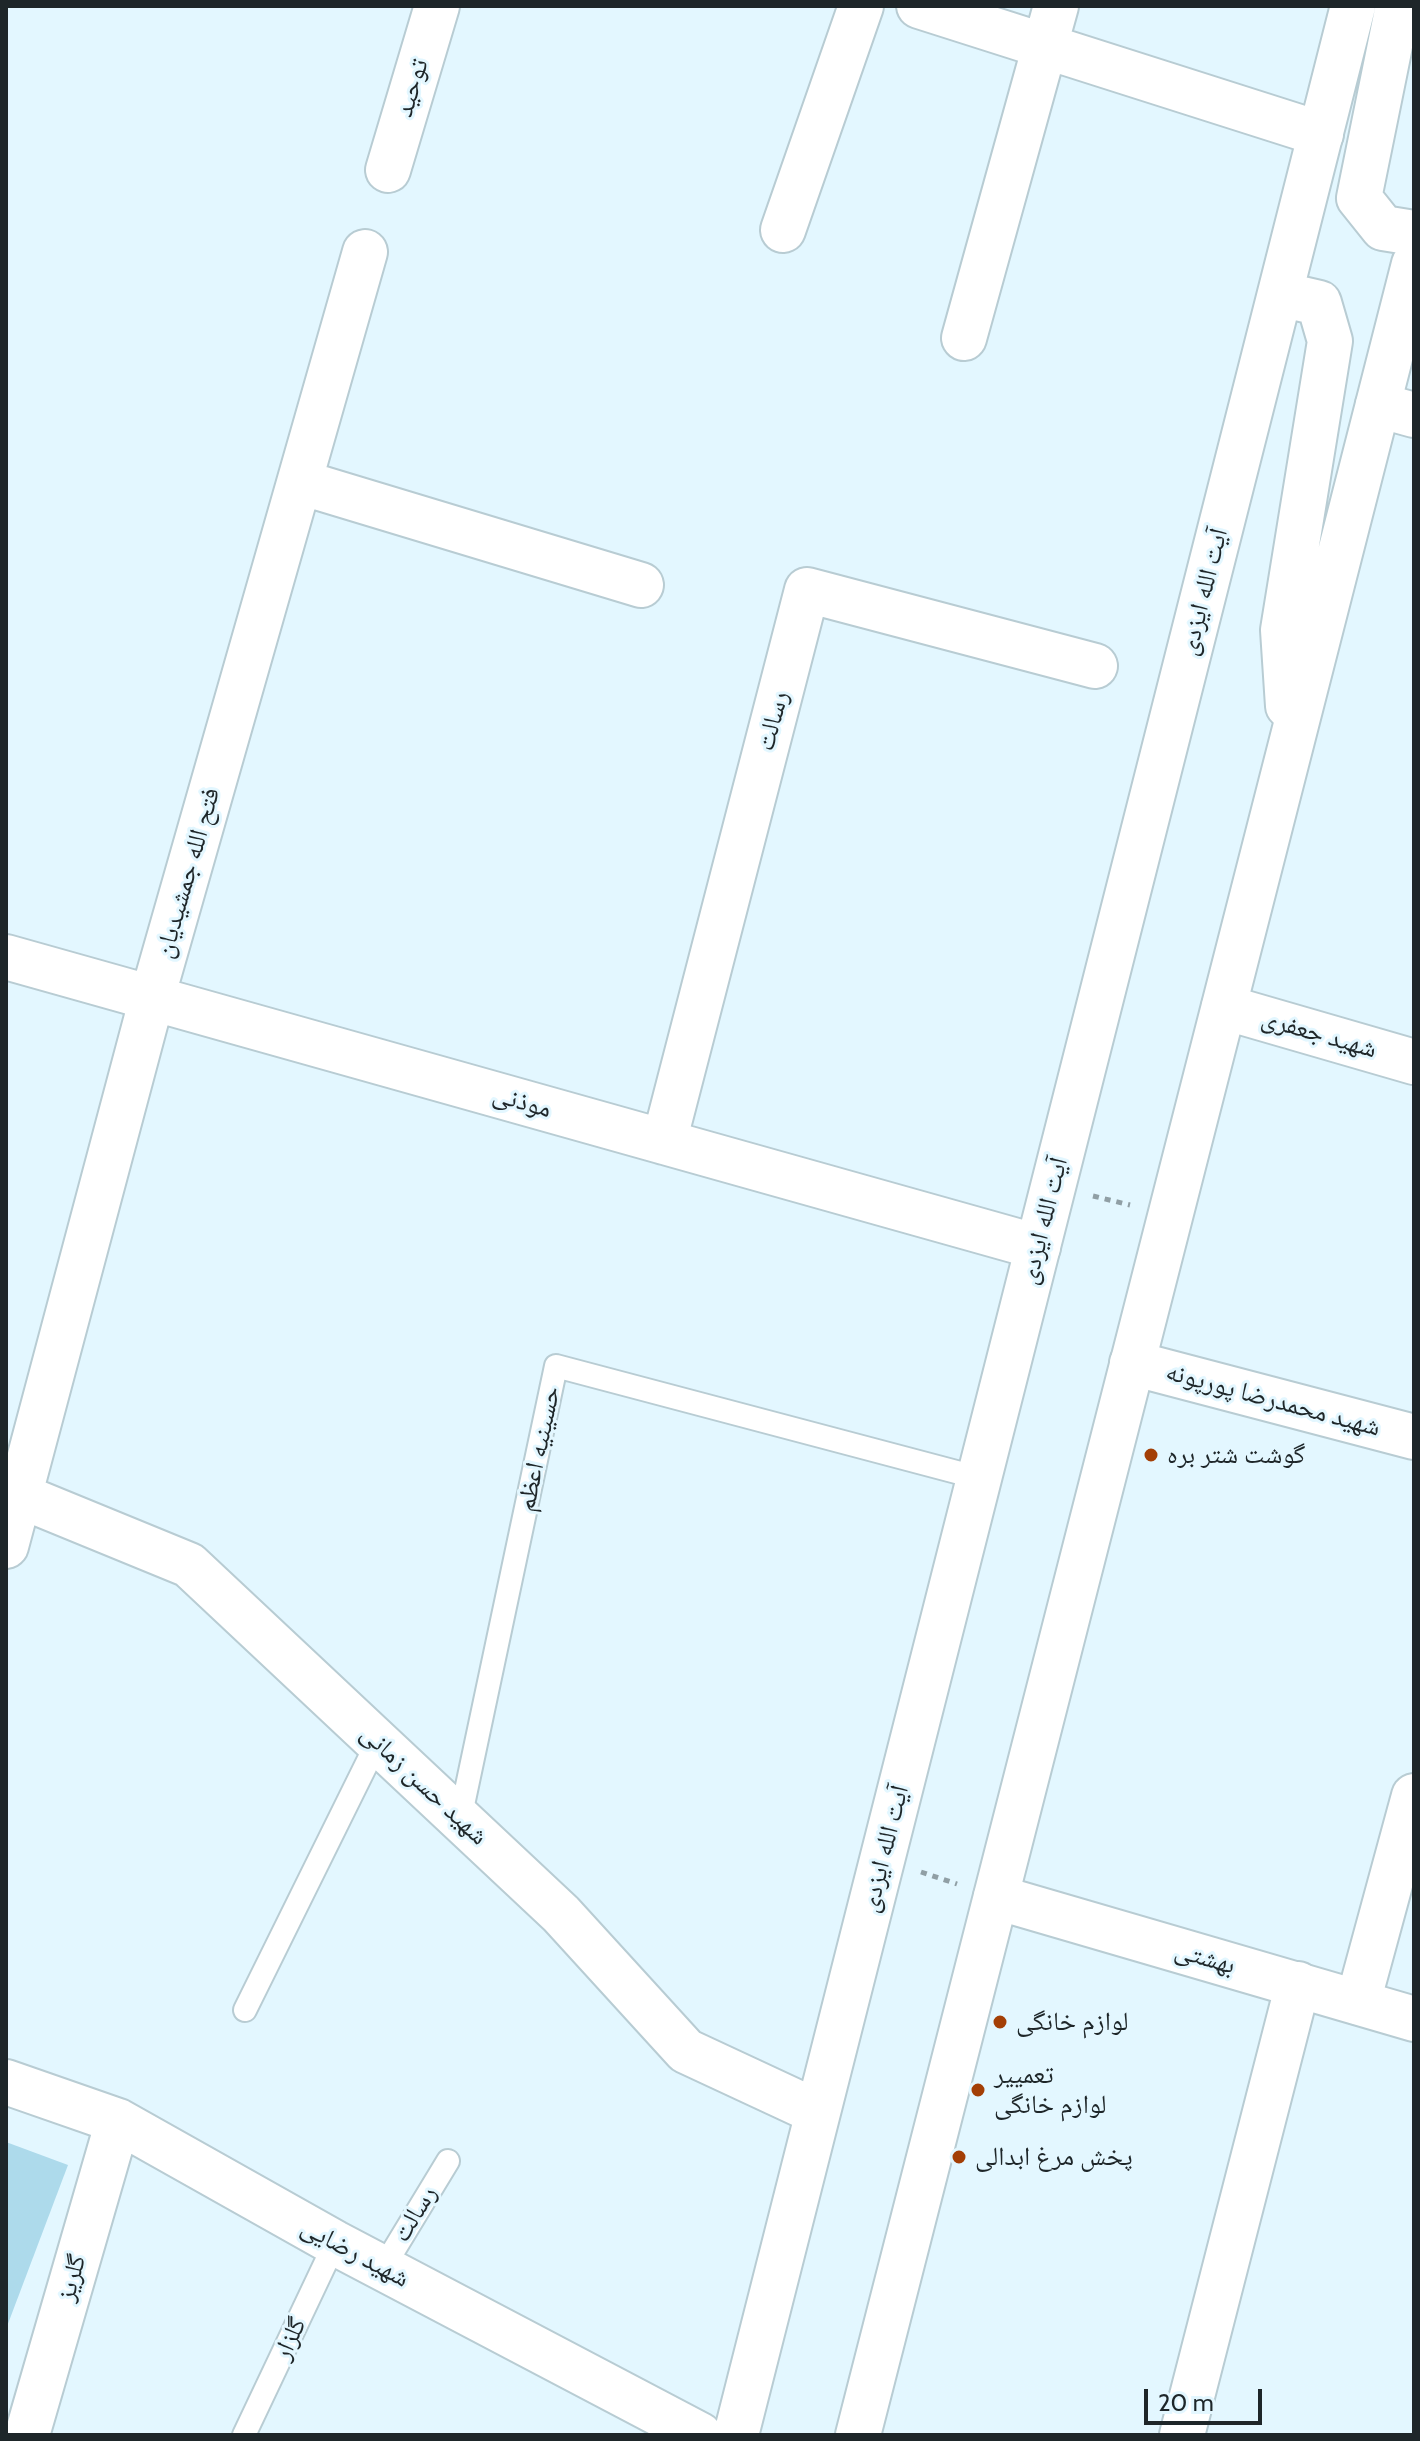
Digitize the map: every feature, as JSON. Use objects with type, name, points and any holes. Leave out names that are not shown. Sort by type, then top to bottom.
[{"type":"main road","name":"توحید","points":[[388,170],[437,6]]},
{"type":"main road","points":[[783,230],[861,6]]},
{"type":"main road","points":[[919,6],[1050,26],[1321,134]]},
{"type":"main road","name":"آیت الله ایزدی","points":[[736,2435],[1353,6]]},
{"type":"main road","points":[[1398,6],[1359,198],[1383,228],[1414,233]]},
{"type":"main road","points":[[964,338],[1050,26]]},
{"type":"main road","name":"فتح الله جمشیدیان","points":[[6,1546],[12,1493],[365,252]]},
{"type":"main road","points":[[858,2435],[1291,744],[1396,410],[1414,264]]},
{"type":"main road","points":[[1280,294],[1319,303],[1330,341],[1283,630],[1291,744]]},
{"type":"main road","points":[[300,482],[641,585]]},
{"type":"main road","name":"رسالت","points":[[664,1142],[807,590],[1095,666]]},
{"type":"main road","name":"موذنی","points":[[6,957],[1038,1247]]},
{"type":"main road","name":"شهید جعفری","points":[[1224,1007],[1414,1062]]},
{"type":"main road","name":"شهید محمدرضا پورپونه","points":[[1132,1363],[1414,1437]]},
{"type":"main road","name":"شهید حسن زمانی","points":[[12,1493],[189,1565],[561,1914],[686,2051],[817,2112]]},
{"type":"main road","points":[[1358,2002],[1414,1796]]},
{"type":"main road","name":"بهشتی","points":[[996,1897],[1414,2019]]},
{"type":"main road","points":[[1182,2435],[1298,1984]]},
{"type":"main road","name":"شهید رضایی","points":[[6,2082],[118,2121],[335,2243],[700,2435]]},
{"type":"main road","name":"گلریز","points":[[27,2435],[118,2121]]},
{"type":"lane","name":"حسینیه اعظم","points":[[460,1819],[556,1366],[979,1478]]},
{"type":"lane","points":[[245,2010],[378,1741]]},
{"type":"lane","name":"رسالت","points":[[383,2268],[448,2161]]},
{"type":"lane","name":"گلزار","points":[[244,2435],[335,2243]]},
{"type":"path","points":[[1053,1186],[1170,1215]]},
{"type":"path","points":[[882,1859],[996,1897]]},
{"type":"shaded area","points":[[6,2142],[68,2165],[6,2329]]},
{"type":"place","name":"گوشت شتر بره","points":[[1151,1455]]},
{"type":"place","name":"لوازم خانگی","points":[[1000,2022]]},
{"type":"place","name":"تعمییر لوازم خانگی","points":[[978,2090]]},
{"type":"place","name":"پخش مرغ ابدالی","points":[[959,2157]]}]
